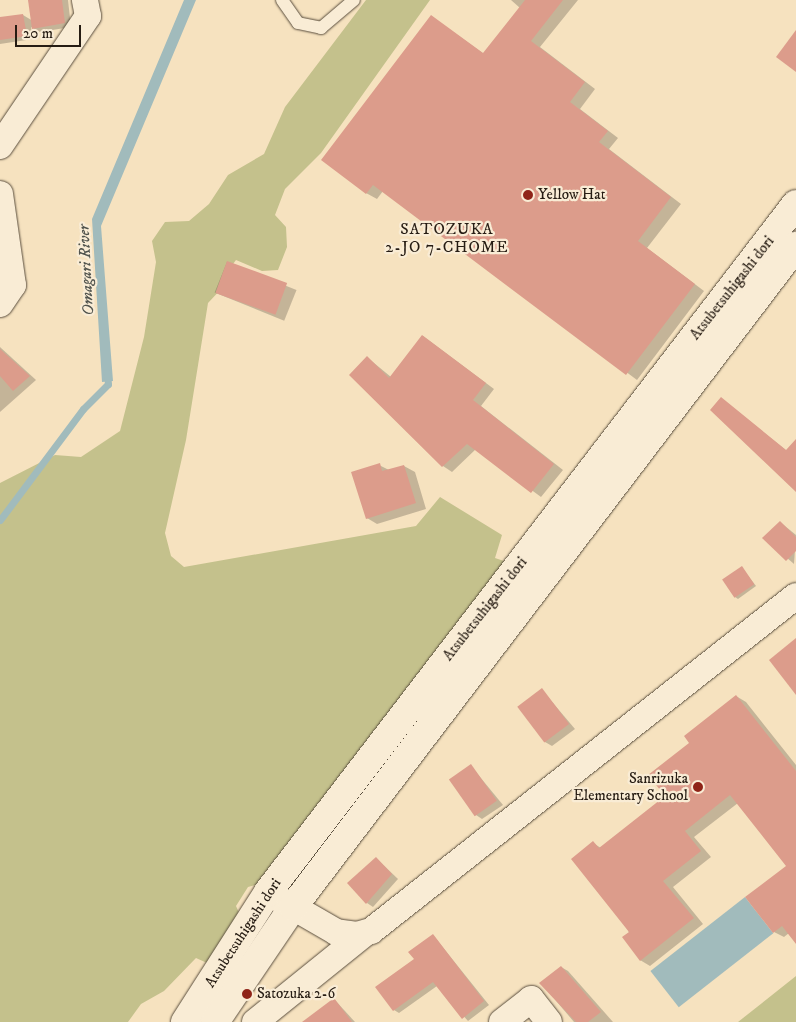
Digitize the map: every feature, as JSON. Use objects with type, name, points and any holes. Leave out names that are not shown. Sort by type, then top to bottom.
[{"type":"street","points":[[0,146],[88,16],[85,0]]},
{"type":"street","points":[[0,194],[13,285],[0,304]]},
{"type":"street","name":"Atsubetsuhigashi dori","points":[[185,1022],[268,892],[796,204]]},
{"type":"street","name":"Atsubetsuhigashi dori","points":[[215,1022],[293,907],[796,246]]},
{"type":"street","points":[[255,1022],[364,934],[796,596]]},
{"type":"street","points":[[268,892],[336,932],[364,934]]},
{"type":"street","points":[[502,1022],[531,999],[549,1022]]},
{"type":"lane","points":[[282,0],[298,23],[321,28],[354,0]]},
{"type":"shaded area","points":[[366,0],[430,0],[321,153],[285,189],[275,215],[286,227],[287,247],[278,270],[262,271],[236,260],[224,276],[223,287],[208,303],[186,440],[165,533],[171,556],[184,567],[416,526],[440,497],[502,535],[495,558],[504,561],[500,575],[259,884],[248,887],[236,906],[241,917],[207,963],[196,958],[164,991],[141,1004],[128,1022],[0,1022],[0,483],[55,455],[81,457],[120,431],[144,337],[156,262],[152,241],[165,222],[189,221],[209,204],[228,175],[264,154],[285,107]]},
{"type":"shaded area","points":[[796,976],[796,1022],[738,1022]]},
{"type":"water","points":[[184,0],[196,0],[101,226],[113,381],[102,382],[92,219]]},
{"type":"water","points":[[745,897],[773,933],[679,1007],[650,971]]},
{"type":"building","points":[[28,0],[62,0],[65,23],[32,29]]},
{"type":"building","name":"Yellow Hat","points":[[525,0],[563,0],[531,41],[585,82],[570,102],[608,131],[599,142],[671,197],[638,241],[695,284],[626,375],[373,185],[366,194],[321,160],[431,15],[483,53]]},
{"type":"building","points":[[23,14],[27,36],[0,40],[0,17]]},
{"type":"building","points":[[796,30],[796,72],[776,57]]},
{"type":"building","points":[[227,261],[287,283],[276,315],[215,293]]},
{"type":"building","points":[[422,335],[486,383],[473,400],[554,464],[531,493],[467,444],[442,467],[349,375],[367,356],[389,378]]},
{"type":"building","points":[[0,349],[30,376],[13,391],[0,376]]},
{"type":"building","points":[[721,397],[786,450],[796,439],[796,492],[710,410]]},
{"type":"building","points":[[380,463],[382,471],[404,465],[416,503],[366,519],[351,472]]},
{"type":"building","points":[[780,521],[796,537],[796,551],[786,561],[762,538]]},
{"type":"building","points":[[742,566],[754,584],[734,598],[722,579]]},
{"type":"building","points":[[796,638],[796,695],[769,660]]},
{"type":"building","points":[[542,688],[569,724],[544,743],[517,707]]},
{"type":"building","points":[[736,695],[796,771],[796,944],[782,926],[773,933],[745,897],[786,866],[730,795],[685,831],[701,851],[663,881],[694,918],[640,961],[622,937],[629,932],[571,859],[593,841],[599,848],[665,796],[648,775],[689,743],[684,736]]},
{"type":"building","points":[[471,764],[497,801],[475,816],[449,779]]},
{"type":"building","points":[[376,857],[392,874],[366,904],[347,883]]},
{"type":"building","points":[[433,934],[484,1001],[462,1019],[433,982],[393,1011],[375,987],[414,959],[408,952]]},
{"type":"building","points":[[561,966],[601,1012],[588,1022],[576,1022],[539,983]]},
{"type":"building","points":[[334,998],[352,1022],[302,1022]]},
{"type":"waterway","name":"Omagari River","points":[[0,520],[83,409],[108,384],[107,373]]},
{"type":"place","name":"Yellow Hat","points":[[528,195]]},
{"type":"place","name":"Sanrizuka Elementary School","points":[[698,787]]},
{"type":"place","name":"Satozuka 2-6","points":[[247,994]]},
{"type":"district","name":"SATOZUKA 2-JO 7-CHOME","points":[[447,238]]}]
